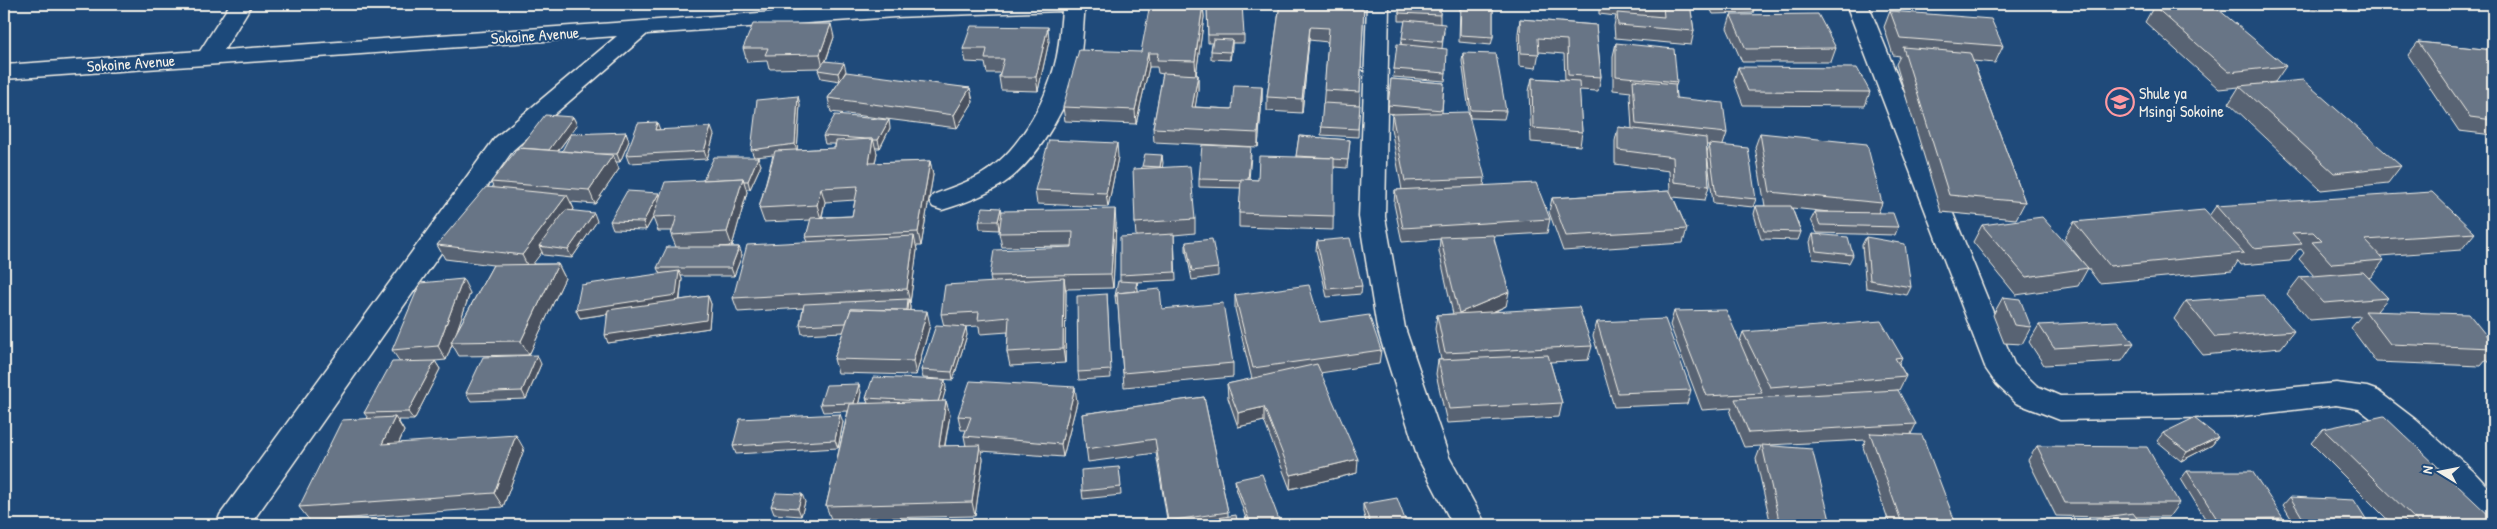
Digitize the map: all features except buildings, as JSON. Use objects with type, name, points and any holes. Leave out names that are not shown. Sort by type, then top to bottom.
[{"type":"street","points":[[207,58],[241,4]]},
{"type":"street","points":[[232,525],[504,144],[652,27],[678,4]]},
{"type":"street","name":"Sokoine Avenue","points":[[4,72],[895,10],[1066,4]]},
{"type":"street","points":[[942,201],[992,179],[1011,164],[1026,148],[1052,100],[1066,66],[1074,4]]},
{"type":"street","points":[[1378,4],[1372,217],[1391,328],[1434,458],[1470,525]]},
{"type":"street","points":[[1857,4],[2001,369],[2013,386],[2035,401],[2060,408],[2234,405],[2336,394],[2367,399],[2406,428],[2462,480],[2493,515]]},
{"type":"place","name":"Shule ya Msingi Sokoine","points":[[2120,102]]}]
